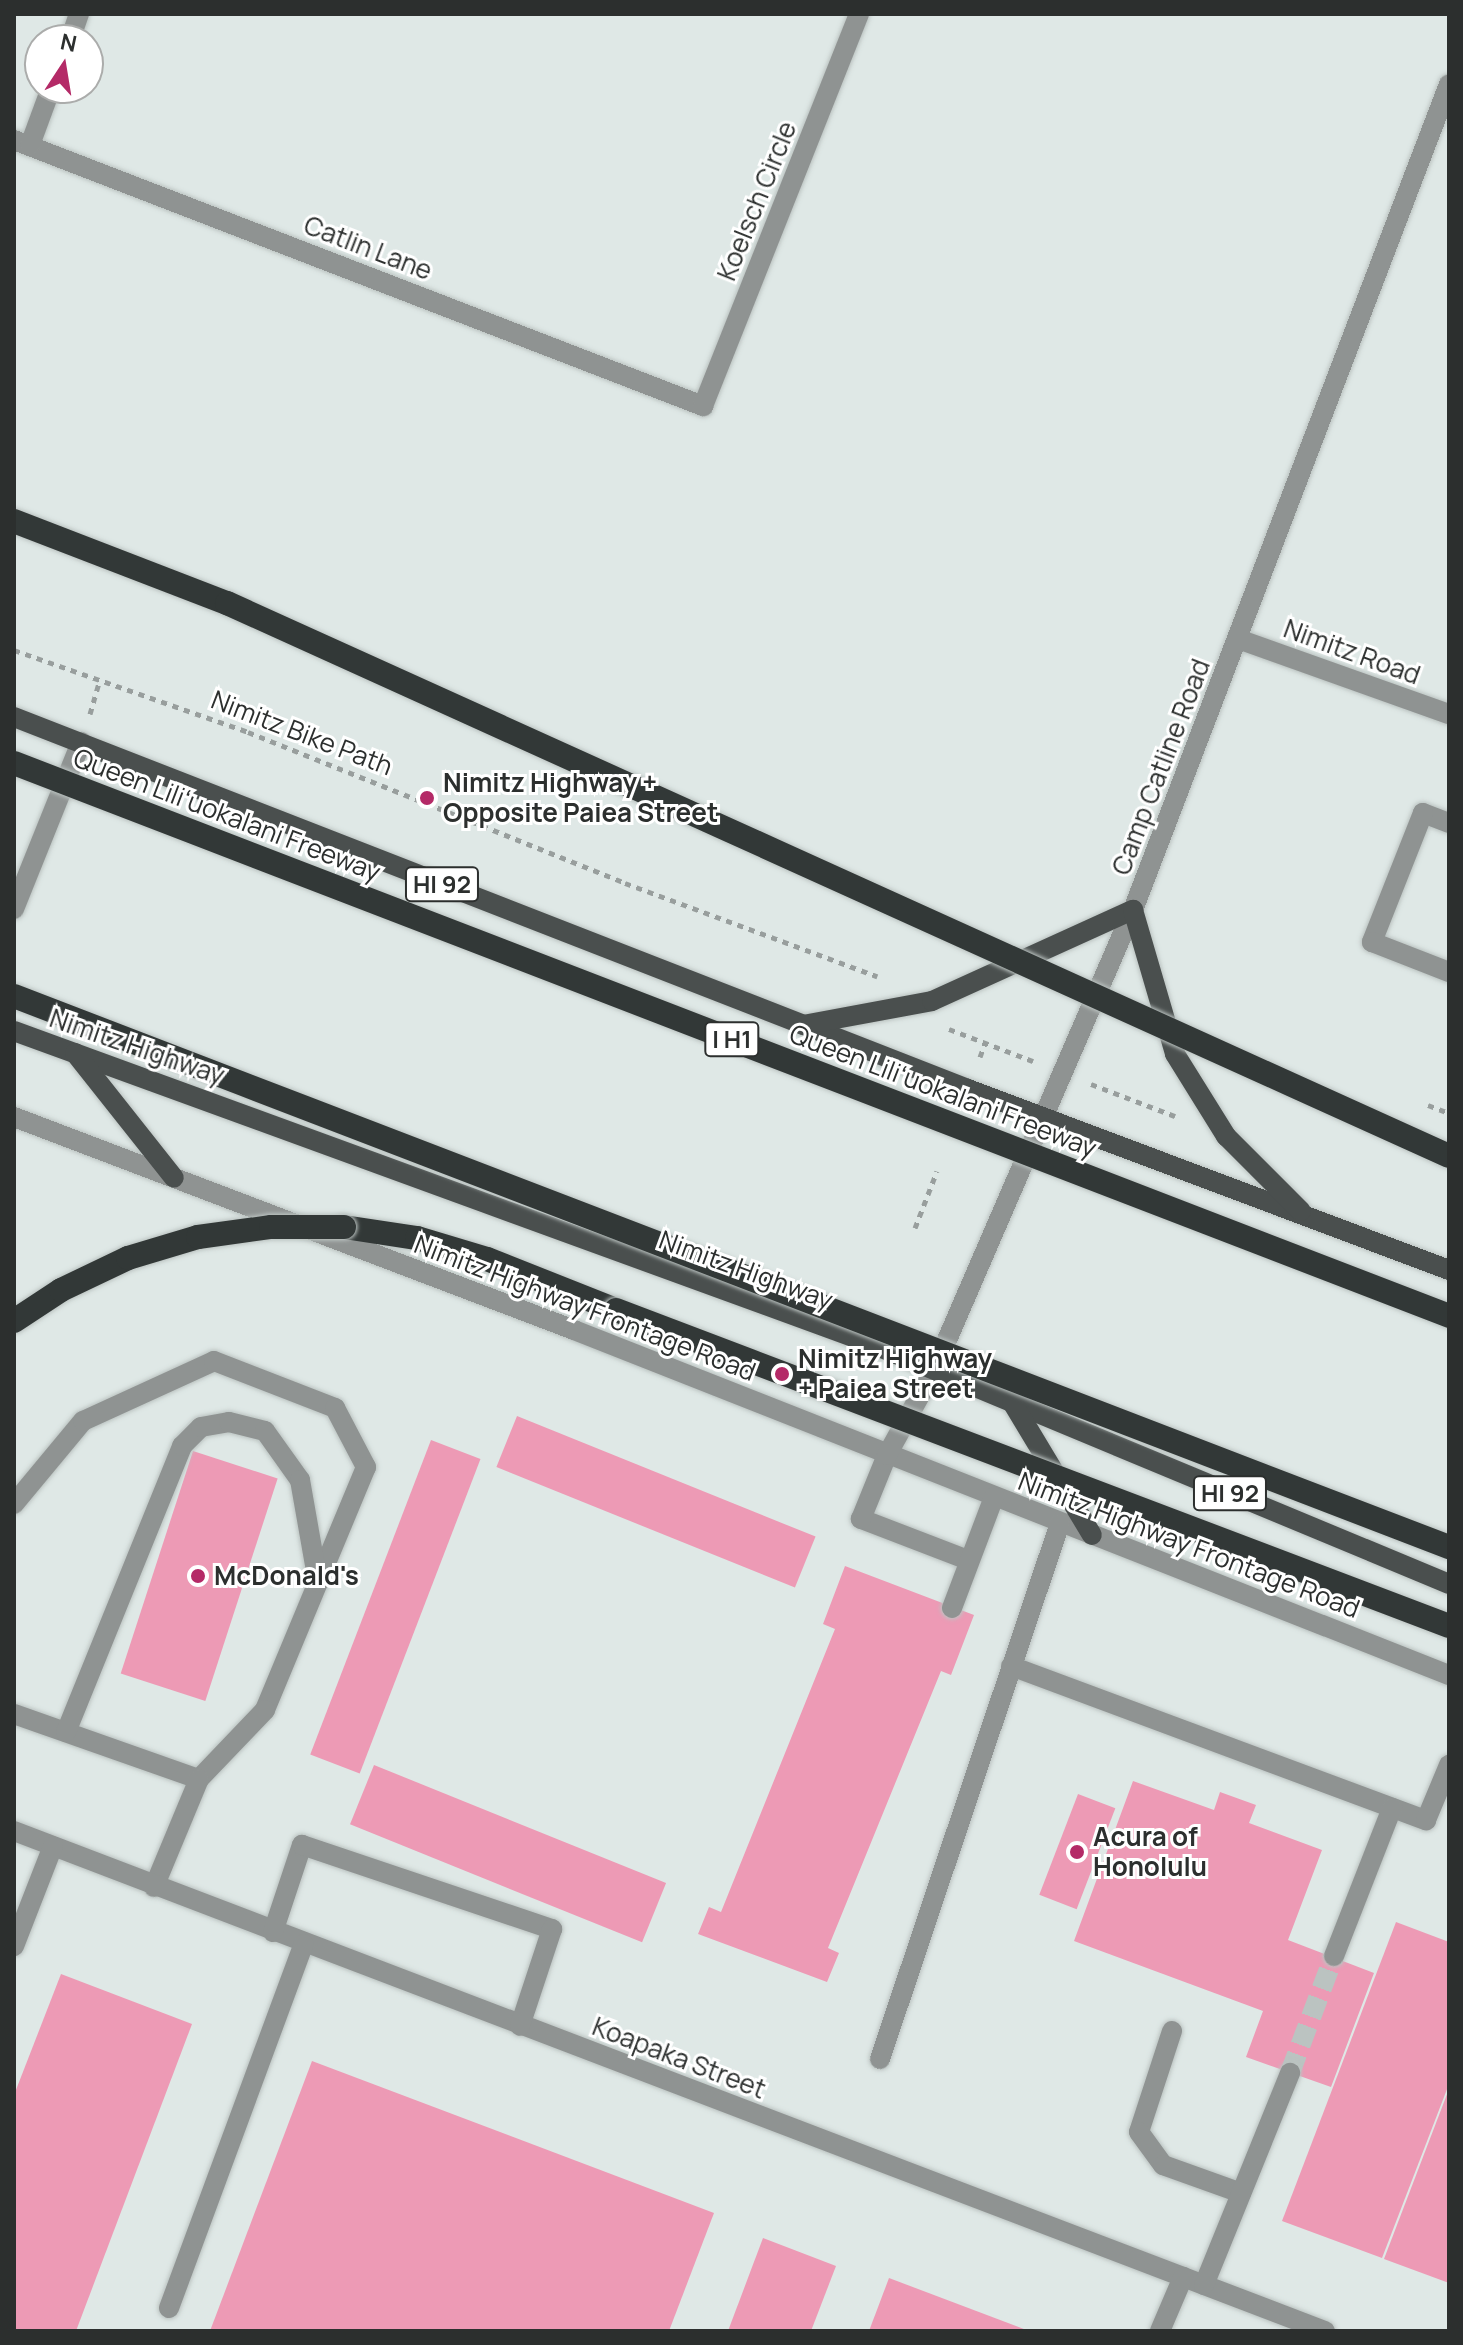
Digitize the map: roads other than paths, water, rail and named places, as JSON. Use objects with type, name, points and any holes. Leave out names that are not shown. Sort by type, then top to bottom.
[{"type":"highway","points":[[14,521],[227,603],[1449,1156]]},
{"type":"highway","name":"Queen Liliʻuokalani Freeway","points":[[14,763],[1449,1316]]},
{"type":"highway","points":[[14,996],[1449,1547]]},
{"type":"highway","points":[[14,1321],[61,1290],[128,1258],[198,1237],[286,1227],[344,1227],[417,1238],[487,1259],[1449,1626]]},
{"type":"main road","name":"HI 92","points":[[14,717],[803,1025],[1449,1270]]},
{"type":"main road","points":[[803,1025],[932,1001],[1133,910],[1175,1054],[1226,1136],[1306,1217]]},
{"type":"main road","name":"Nimitz Highway","points":[[14,1031],[308,1134],[934,1370],[1449,1584]]},
{"type":"main road","points":[[75,1053],[174,1178]]},
{"type":"main road","points":[[1012,1402],[1092,1535]]},
{"type":"street","name":"Koelsch Circle","points":[[703,406],[859,14]]},
{"type":"street","name":"Camp Catline Road","points":[[968,1560],[861,1519],[887,1455],[934,1370],[1046,1118],[1133,910],[1449,84]]},
{"type":"street","points":[[22,142],[42,104]]},
{"type":"street","name":"Catlin Lane","points":[[22,142],[703,406]]},
{"type":"street","name":"Nimitz Road","points":[[1238,639],[1449,714]]},
{"type":"street","points":[[14,909],[81,742]]},
{"type":"street","points":[[1449,823],[1423,813],[1372,942],[1449,972]]},
{"type":"street","name":"Nimitz Highway Frontage Road","points":[[14,1117],[1449,1675]]},
{"type":"street","points":[[14,1504],[83,1421],[214,1361],[335,1408],[366,1467],[265,1710],[199,1779],[154,1887]]},
{"type":"street","points":[[66,1732],[182,1446],[201,1427],[229,1422],[265,1431],[300,1480],[318,1582]]},
{"type":"street","points":[[952,1608],[994,1497]]},
{"type":"street","points":[[880,2059],[1060,1523]]},
{"type":"street","points":[[1011,1666],[1426,1820],[1449,1765]]},
{"type":"street","points":[[14,1714],[199,1779]]},
{"type":"street","points":[[1334,1956],[1392,1808]]},
{"type":"street","name":"Koapaka Street","points":[[14,1831],[154,1887],[1204,2285],[1290,2325],[1325,2331]]},
{"type":"street","points":[[273,1932],[302,1845],[552,1929],[520,2026]]},
{"type":"street","points":[[14,1946],[53,1846]]},
{"type":"street","points":[[169,2308],[304,1944]]},
{"type":"street","points":[[1172,2031],[1139,2132],[1163,2165],[1241,2193]]},
{"type":"street","points":[[1204,2285],[1290,2073]]},
{"type":"street","points":[[1160,2331],[1183,2277]]},
{"type":"tunnel","points":[[1290,2073],[1334,1956]]},
{"type":"place","name":"Nimitz Highway + Opposite Paiea Street","points":[[427,798]]},
{"type":"place","name":"Nimitz Highway + Paiea Street","points":[[782,1374]]},
{"type":"place","name":"McDonald's","points":[[198,1576]]},
{"type":"place","name":"Acura of Honolulu","points":[[1077,1852]]}]
